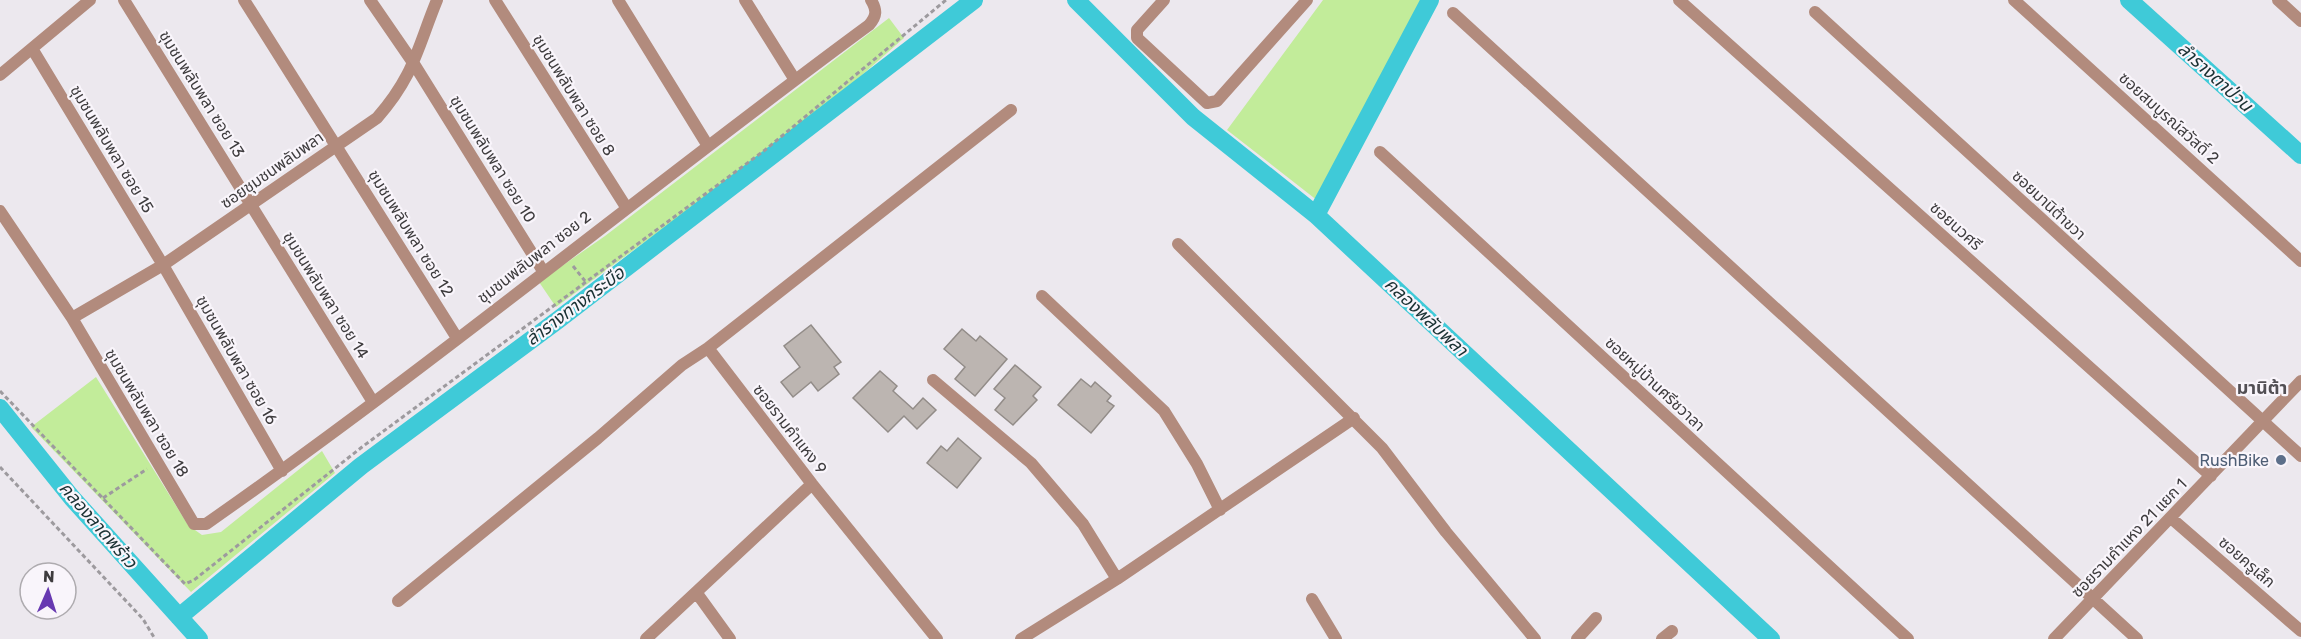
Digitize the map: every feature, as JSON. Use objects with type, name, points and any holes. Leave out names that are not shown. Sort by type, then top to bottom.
[{"type":"street","points":[[0,75],[33,50],[90,0]]},
{"type":"street","name":"ชุมชนพลับพลา ซอย 13","points":[[124,0],[251,206]]},
{"type":"street","name":"ชุมชนพลับพลา ซอย 12","points":[[244,0],[458,338]]},
{"type":"street","name":"ชุมชนพลับพลา ซอย 10","points":[[370,0],[414,64],[543,271]]},
{"type":"street","name":"ซอยชุมชนพลับพลา","points":[[72,318],[163,265],[377,118],[398,94],[414,64],[437,0]]},
{"type":"street","name":"ชุมชนพลับพลา ซอย 8","points":[[495,0],[626,207]]},
{"type":"street","points":[[618,0],[708,146]]},
{"type":"street","points":[[745,0],[795,80]]},
{"type":"street","name":"ชุมชนพลับพลา ซอย 2","points":[[194,524],[206,524],[282,471],[626,207],[869,25],[875,18],[876,9],[871,0]]},
{"type":"street","points":[[1164,0],[1137,30],[1137,38],[1207,103],[1217,101],[1307,0]]},
{"type":"street","name":"ซอยนวศรี","points":[[1679,0],[2211,476]]},
{"type":"street","name":"ซอยสมบูรณ์สวัสดิ์ 2","points":[[2014,0],[2301,261]]},
{"type":"street","points":[[2278,0],[2301,21]]},
{"type":"street","name":"ซอยมานิต้าขวา","points":[[1815,12],[2301,456]]},
{"type":"street","points":[[1453,13],[2137,639]]},
{"type":"street","name":"ชุมชนพลับพลา ซอย 15","points":[[33,50],[163,265]]},
{"type":"street","points":[[398,601],[598,438],[682,365],[708,348],[1011,110]]},
{"type":"street","name":"ซอยหมู่บ้านศรีชวาลา","points":[[1380,152],[1908,639]]},
{"type":"street","name":"ชุมชนพลับพลา ซอย 14","points":[[251,206],[373,402]]},
{"type":"street","name":"ชุมชนพลับพลา ซอย 18","points":[[0,211],[72,318],[194,524]]},
{"type":"street","points":[[1178,244],[1383,448],[1446,532],[1535,639]]},
{"type":"street","name":"ชุมชนพลับพลา ซอย 16","points":[[163,265],[282,471]]},
{"type":"street","points":[[1042,296],[1164,411],[1197,464],[1220,510]]},
{"type":"street","name":"ซอยรามคำแหง 9","points":[[708,348],[812,484],[937,639]]},
{"type":"street","points":[[933,380],[1031,463],[1083,524],[1117,579]]},
{"type":"street","name":"ซอยรามคำแหง 21 แยก 1","points":[[2054,639],[2301,381]]},
{"type":"street","points":[[1021,639],[1117,579],[1354,418]]},
{"type":"street","points":[[646,639],[812,484]]},
{"type":"street","name":"ซอยครูเล็ก","points":[[2171,518],[2301,631]]},
{"type":"street","points":[[696,592],[730,639]]},
{"type":"street","points":[[1312,599],[1336,639]]},
{"type":"street","points":[[1576,639],[1596,618]]},
{"type":"street","points":[[1662,639],[1672,631]]},
{"type":"path","points":[[103,498],[157,462]]},
{"type":"path","points":[[0,467],[142,619],[155,639]]},
{"type":"green space","points":[[1323,0],[1423,0],[1318,201],[1227,130]]},
{"type":"green space","points":[[889,18],[904,38],[811,120],[556,307],[539,282],[605,236]]},
{"type":"green space","points":[[96,377],[188,525],[202,535],[221,532],[322,451],[335,473],[191,592],[31,427]]},
{"type":"building","points":[[811,325],[841,362],[834,367],[839,374],[818,391],[811,382],[793,397],[781,382],[800,367],[784,346]]},
{"type":"building","points":[[962,329],[976,341],[980,336],[1007,359],[975,396],[955,379],[965,367],[944,349]]},
{"type":"building","points":[[1015,365],[1041,387],[1033,396],[1037,400],[1013,425],[995,410],[1005,398],[994,389]]},
{"type":"building","points":[[880,371],[897,386],[893,391],[913,409],[923,398],[936,410],[917,429],[904,416],[888,432],[853,398]]},
{"type":"building","points":[[1081,379],[1091,387],[1095,382],[1111,396],[1107,401],[1114,406],[1091,433],[1058,405]]},
{"type":"building","points":[[958,438],[981,458],[957,488],[927,463],[941,446],[947,451]]},
{"type":"waterway","name":"ลำรางทางกระบือ","points":[[179,617],[361,466],[558,320],[974,0]]},
{"type":"waterway","name":"คลองพลับพลา","points":[[1076,0],[1193,117],[1316,215],[1771,639]]},
{"type":"waterway","points":[[1316,215],[1430,0]]},
{"type":"waterway","name":"ลำรางตาป่วน","points":[[2129,0],[2301,155]]},
{"type":"waterway","name":"คลองลาดพร้าว","points":[[0,408],[72,498],[199,639]]},
{"type":"place","name":"RushBike","points":[[2281,460]]},
{"type":"district","name":"มานิต้า","points":[[2262,388]]}]
